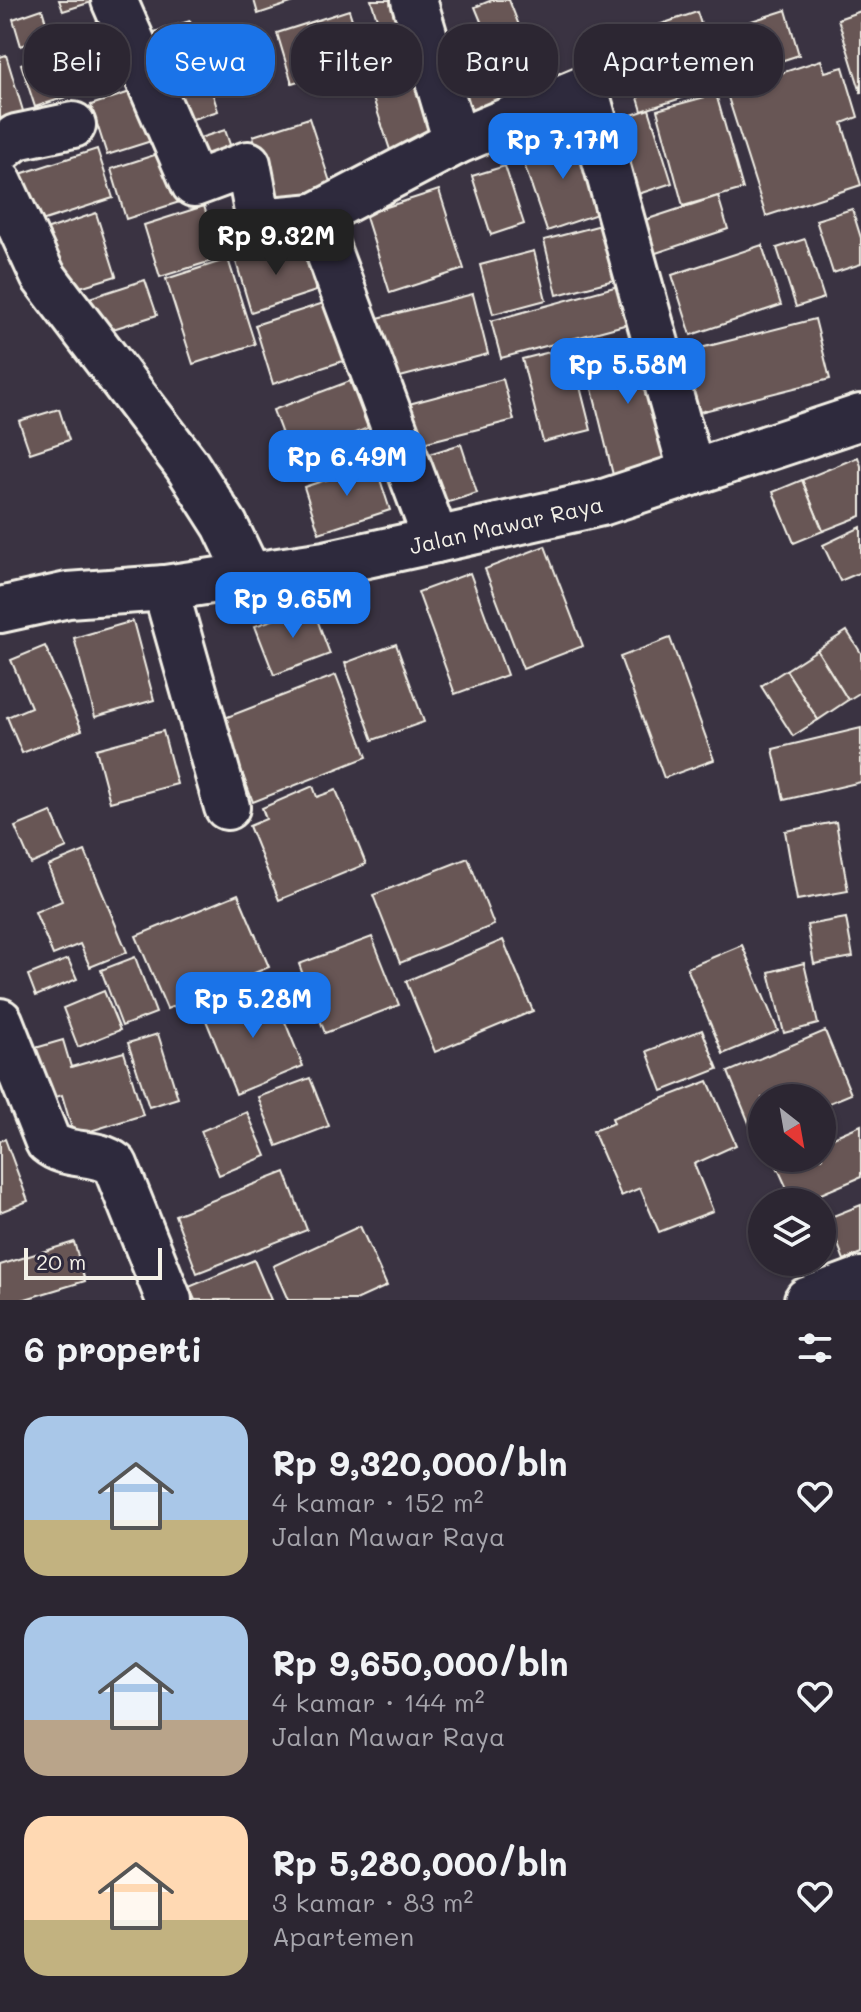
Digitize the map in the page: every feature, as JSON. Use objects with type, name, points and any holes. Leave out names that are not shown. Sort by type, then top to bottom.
[{"type":"street","points":[[114,0],[194,184],[248,164],[259,221],[315,216],[456,142],[585,88],[692,473]]},
{"type":"street","points":[[414,0],[456,142]]},
{"type":"street","points":[[0,150],[16,137],[73,125]]},
{"type":"street","points":[[0,183],[43,276],[186,464],[225,525],[248,573]]},
{"type":"street","points":[[315,216],[436,540]]},
{"type":"street","name":"Jalan Mawar Raya","points":[[0,610],[68,595],[165,588],[248,573],[325,564],[436,540],[601,503],[861,417]]},
{"type":"street","points":[[165,588],[227,807]]},
{"type":"street","points":[[0,1021],[48,1142],[57,1150],[97,1157],[115,1165],[169,1300]]},
{"type":"street","points":[[807,1300],[861,1280]]},
{"type":"building","points":[[59,0],[98,0],[63,11]]},
{"type":"building","points":[[254,0],[300,0],[258,14]]},
{"type":"building","points":[[371,0],[403,0],[408,16],[379,24]]},
{"type":"building","points":[[492,0],[509,0],[518,24],[482,24],[475,7]]},
{"type":"building","points":[[42,9],[46,24],[24,24],[24,45],[21,46],[13,19]]},
{"type":"building","points":[[349,10],[353,24],[305,24]]},
{"type":"building","points":[[786,10],[799,55],[783,60],[783,24],[742,24]]},
{"type":"building","points":[[861,11],[861,93],[838,19]]},
{"type":"building","points":[[697,12],[701,24],[661,24]]},
{"type":"building","points":[[291,29],[291,80],[277,33]]},
{"type":"building","points":[[6,55],[27,124],[0,132],[0,57]]},
{"type":"building","points":[[821,60],[825,72],[843,67],[858,117],[842,123],[861,185],[766,216],[728,96],[783,96],[783,72]]},
{"type":"building","points":[[146,87],[146,96],[154,96],[167,136],[107,155],[91,105],[118,96],[130,96],[130,92]]},
{"type":"building","points":[[422,91],[438,144],[393,159],[372,96],[422,96]]},
{"type":"building","points":[[31,96],[69,96],[35,107]]},
{"type":"building","points":[[168,96],[213,96],[218,111],[177,124]]},
{"type":"building","points":[[455,96],[509,96],[515,109],[470,130]]},
{"type":"building","points":[[637,96],[688,96],[642,111]]},
{"type":"building","points":[[717,96],[743,189],[683,206],[657,110]]},
{"type":"building","points":[[649,109],[672,183],[623,199],[600,126]]},
{"type":"building","points":[[309,118],[332,188],[276,206],[253,136]]},
{"type":"building","points":[[225,130],[235,159],[196,172],[187,142]]},
{"type":"building","points":[[578,131],[606,211],[547,231],[520,152]]},
{"type":"building","points":[[97,149],[113,198],[29,225],[14,176]]},
{"type":"building","points":[[173,149],[189,199],[126,219],[111,169]]},
{"type":"building","points":[[505,166],[524,224],[491,235],[472,176]]},
{"type":"building","points":[[439,190],[464,269],[390,293],[365,214]]},
{"type":"building","points":[[718,196],[728,229],[644,257],[633,224]]},
{"type":"building","points":[[204,206],[221,258],[160,277],[144,225]]},
{"type":"building","points":[[852,209],[861,238],[861,264],[833,273],[816,220]]},
{"type":"building","points":[[96,213],[116,276],[57,294],[37,233]]},
{"type":"building","points":[[601,225],[614,280],[557,295],[544,240]]},
{"type":"building","points":[[805,239],[824,298],[796,307],[777,248]]},
{"type":"building","points":[[300,241],[316,291],[251,312],[236,262]]},
{"type":"building","points":[[762,245],[781,305],[691,335],[672,275]]},
{"type":"building","points":[[534,251],[546,300],[493,314],[480,265]]},
{"type":"building","points":[[228,259],[255,344],[193,364],[166,279]]},
{"type":"building","points":[[145,280],[157,315],[91,336],[80,301]]},
{"type":"building","points":[[618,286],[628,324],[501,358],[491,321]]},
{"type":"building","points":[[473,294],[488,354],[381,382],[366,321]]},
{"type":"building","points":[[327,302],[346,360],[273,384],[255,325]]},
{"type":"building","points":[[815,319],[830,379],[684,416],[669,356]]},
{"type":"building","points":[[642,337],[673,460],[613,475],[583,352]]},
{"type":"building","points":[[570,347],[591,430],[543,442],[522,359]]},
{"type":"building","points":[[503,379],[514,420],[415,445],[405,405]]},
{"type":"building","points":[[350,381],[368,428],[291,458],[273,410]]},
{"type":"building","points":[[59,409],[69,440],[30,453],[19,421]]},
{"type":"building","points":[[461,444],[477,493],[442,504],[426,455]]},
{"type":"building","points":[[858,457],[861,466],[861,516],[823,531],[802,480]]},
{"type":"building","points":[[375,464],[390,510],[319,533],[304,487]]},
{"type":"building","points":[[802,480],[823,531],[794,543],[773,492]]},
{"type":"building","points":[[861,527],[861,572],[840,581],[823,545]]},
{"type":"building","points":[[545,546],[583,646],[523,669],[485,569]]},
{"type":"building","points":[[470,573],[507,675],[455,694],[418,592]]},
{"type":"building","points":[[312,606],[330,654],[274,675],[255,626]]},
{"type":"building","points":[[133,621],[154,700],[95,717],[74,638]]},
{"type":"building","points":[[847,631],[861,653],[861,692],[848,700],[817,650]]},
{"type":"building","points":[[670,638],[714,760],[664,778],[620,657]]},
{"type":"building","points":[[396,644],[424,722],[373,740],[345,663]]},
{"type":"building","points":[[45,646],[82,730],[22,753],[7,717],[31,707],[11,660]]},
{"type":"building","points":[[817,650],[848,700],[818,720],[786,670]]},
{"type":"building","points":[[786,670],[818,720],[793,736],[761,686]]},
{"type":"building","points":[[336,675],[367,757],[253,802],[222,719]]},
{"type":"building","points":[[861,728],[861,782],[784,800],[773,749]]},
{"type":"building","points":[[163,731],[177,784],[110,802],[96,749]]},
{"type":"building","points":[[313,786],[317,797],[336,790],[366,864],[279,900],[249,826],[266,819],[262,808]]},
{"type":"building","points":[[51,812],[67,848],[31,864],[15,827]]},
{"type":"building","points":[[836,822],[848,891],[797,900],[785,831]]},
{"type":"building","points":[[85,851],[127,952],[90,967],[80,944],[53,955],[35,912],[62,901],[48,866]]},
{"type":"building","points":[[468,858],[494,925],[400,963],[373,895]]},
{"type":"building","points":[[238,894],[269,967],[167,1009],[136,936]]},
{"type":"building","points":[[846,918],[853,957],[814,964],[807,925]]},
{"type":"building","points":[[372,937],[399,1005],[325,1033],[299,964]]},
{"type":"building","points":[[503,940],[533,1011],[435,1052],[406,981]]},
{"type":"building","points":[[742,945],[778,1031],[723,1054],[687,968]]},
{"type":"building","points":[[135,957],[156,1013],[122,1026],[101,970]]},
{"type":"building","points":[[68,959],[77,979],[36,996],[28,975]]},
{"type":"building","points":[[804,963],[818,1024],[784,1033],[769,972]]},
{"type":"building","points":[[270,985],[303,1066],[236,1094],[203,1013]]},
{"type":"building","points":[[104,991],[120,1030],[78,1047],[63,1008]]},
{"type":"building","points":[[702,1030],[718,1069],[662,1091],[647,1051]]},
{"type":"building","points":[[825,1031],[851,1094],[836,1100],[836,1084],[748,1084],[748,1120],[728,1072]]},
{"type":"building","points":[[158,1034],[178,1098],[149,1107],[128,1043]]},
{"type":"building","points":[[63,1040],[71,1067],[124,1052],[143,1115],[74,1136],[62,1095],[41,1102],[25,1051]]},
{"type":"building","points":[[310,1078],[329,1126],[277,1146],[258,1097]]},
{"type":"building","points":[[708,1081],[736,1145],[694,1164],[713,1211],[659,1232],[640,1188],[621,1196],[593,1131],[614,1123],[612,1118]]},
{"type":"building","points":[[247,1112],[266,1156],[219,1175],[201,1131]]},
{"type":"building","points":[[861,1125],[861,1177],[835,1188],[787,1188],[780,1172],[836,1172],[836,1136]]},
{"type":"building","points":[[5,1139],[28,1201],[0,1212],[0,1141]]},
{"type":"building","points":[[285,1172],[307,1230],[197,1273],[175,1215]]},
{"type":"building","points":[[861,1205],[861,1253],[844,1260],[836,1239],[836,1215]]},
{"type":"building","points":[[360,1226],[387,1286],[356,1300],[288,1300],[273,1266]]},
{"type":"building","points":[[74,1242],[85,1281],[22,1300],[0,1300],[0,1265]]},
{"type":"building","points":[[254,1260],[271,1300],[195,1300],[189,1287]]}]
